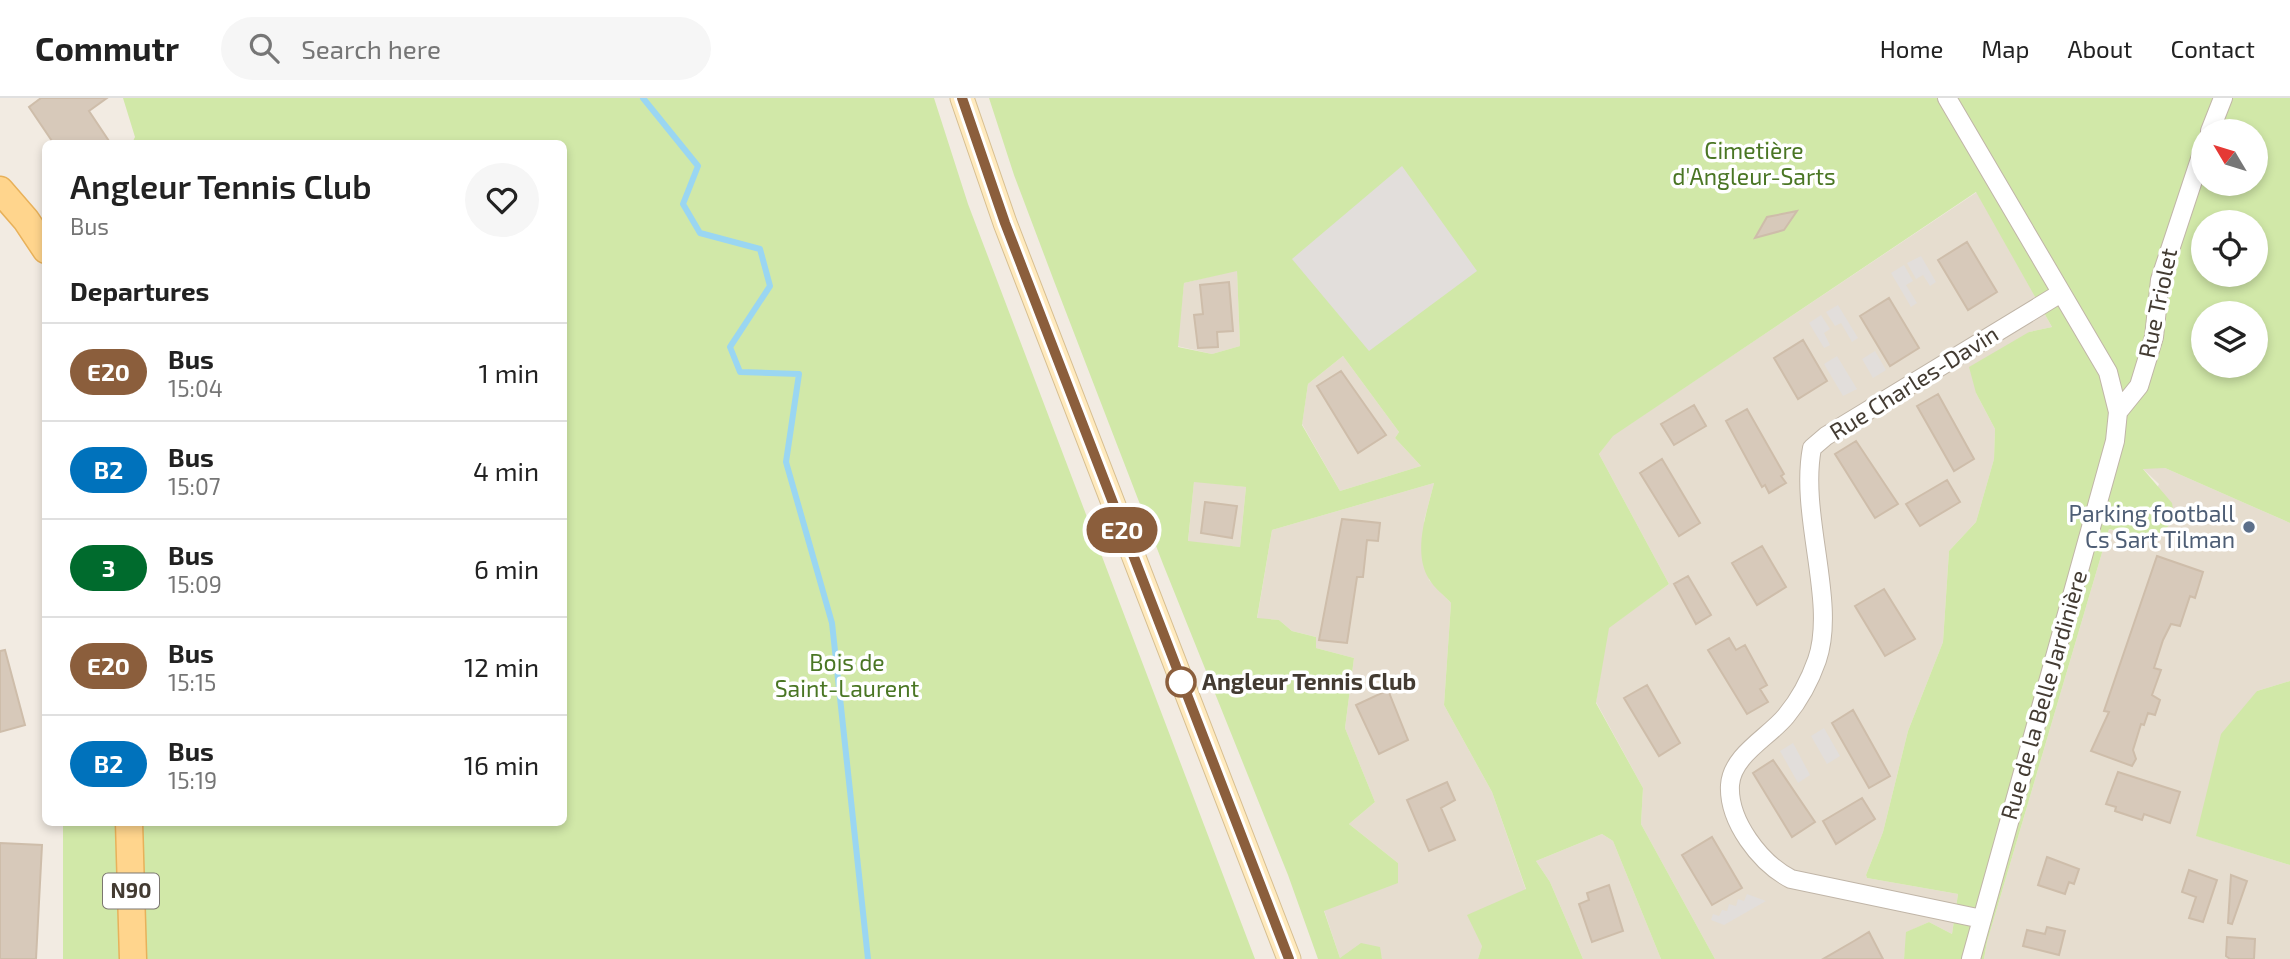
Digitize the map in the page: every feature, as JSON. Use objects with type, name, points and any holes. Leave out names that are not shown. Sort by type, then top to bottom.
[{"type":"main road","points":[[962,98],[1005,223],[1289,959]]},
{"type":"main road","points":[[0,191],[26,220],[42,244]]},
{"type":"main road","name":"N90","points":[[129,826],[132,959]]},
{"type":"street","name":"Rue de la Belle Jardinière","points":[[1947,98],[2108,372],[2118,411],[2111,453],[1971,959]]},
{"type":"street","points":[[2215,119],[2223,98]]},
{"type":"street","name":"Rue Triolet","points":[[2118,411],[2139,386],[2143,374],[2154,337],[2160,280],[2191,186]]},
{"type":"street","name":"Rue Charles-Davin","points":[[1982,919],[1791,879],[1778,872],[1755,847],[1736,816],[1731,803],[1730,782],[1738,762],[1785,718],[1799,699],[1818,657],[1822,610],[1808,498],[1812,448],[1836,430],[2061,293]]},
{"type":"shaded area","points":[[1402,166],[1477,271],[1369,351],[1292,259]]},
{"type":"shaded area","points":[[1977,192],[2052,327],[2029,332],[1976,393],[1995,429],[1994,459],[1976,522],[1949,551],[1943,642],[1908,731],[1883,832],[1866,875],[1867,878],[1958,894],[1952,934],[1929,922],[1907,932],[1904,959],[1715,959],[1641,824],[1643,788],[1596,702],[1608,628],[1669,584],[1599,454],[1612,436]]},
{"type":"shaded area","points":[[1921,256],[1936,282],[1930,286],[1923,275],[1916,279],[1907,263]]},
{"type":"shaded area","points":[[1904,265],[1913,281],[1906,285],[1917,303],[1911,307],[1891,273]]},
{"type":"shaded area","points":[[1237,270],[1240,346],[1212,354],[1177,346],[1184,283]]},
{"type":"shaded area","points":[[1838,305],[1858,338],[1852,342],[1841,323],[1835,326],[1826,312]]},
{"type":"shaded area","points":[[1821,315],[1830,329],[1824,333],[1830,345],[1824,348],[1809,323]]},
{"type":"shaded area","points":[[1875,351],[1886,370],[1873,378],[1862,359]]},
{"type":"shaded area","points":[[1343,356],[1399,432],[1395,438],[1421,466],[1340,491],[1302,424],[1308,384]]},
{"type":"shaded area","points":[[1837,356],[1857,389],[1843,396],[1824,364]]},
{"type":"shaded area","points":[[2142,468],[2165,468],[2290,523],[2290,681],[2257,691],[2197,836],[2290,865],[2290,959],[1984,959],[2109,529],[2135,538],[2159,484]]},
{"type":"shaded area","points":[[1194,481],[1246,487],[1240,547],[1188,542]]},
{"type":"shaded area","points":[[1434,483],[1424,521],[1429,580],[1451,603],[1444,705],[1492,792],[1526,890],[1482,946],[1478,959],[1382,959],[1379,947],[1340,958],[1324,910],[1398,863],[1349,824],[1375,802],[1345,728],[1354,658],[1316,648],[1316,637],[1292,631],[1279,620],[1257,619],[1272,530]]},
{"type":"shaded area","points":[[1824,728],[1840,756],[1827,764],[1811,736]]},
{"type":"shaded area","points":[[1793,743],[1810,775],[1798,783],[1780,751]]},
{"type":"shaded area","points":[[1602,834],[1613,841],[1661,959],[1583,959],[1550,882],[1536,861]]},
{"type":"shaded area","points":[[1747,894],[1766,901],[1724,925],[1711,920],[1713,914],[1719,916],[1722,910],[1727,911],[1729,904],[1736,906],[1738,899],[1744,901]]},
{"type":"green space","name":"Bois de Saint-Laurent","points":[[123,98],[934,98],[968,204],[1255,959],[63,959],[63,826],[567,826],[567,140],[134,140],[135,137]]},
{"type":"green space","name":"Cimetière d'Angleur-Sarts","points":[[989,98],[2290,98],[2290,523],[2165,468],[2143,469],[2172,503],[2175,520],[2153,540],[2109,529],[1984,959],[1904,959],[1906,932],[1929,922],[1952,934],[1958,894],[1867,878],[1866,875],[1883,832],[1908,731],[1943,642],[1949,551],[1976,522],[1994,459],[1995,429],[1976,393],[1969,367],[2029,332],[2052,327],[1976,192],[1613,436],[1599,454],[1669,584],[1609,628],[1596,703],[1643,788],[1641,824],[1715,959],[1661,959],[1613,841],[1602,834],[1536,861],[1550,882],[1583,959],[1478,959],[1482,946],[1467,915],[1526,889],[1492,792],[1444,705],[1451,603],[1429,579],[1424,568],[1421,544],[1434,483],[1272,530],[1257,618],[1279,620],[1292,631],[1316,637],[1316,648],[1354,658],[1345,728],[1375,802],[1349,824],[1398,863],[1398,883],[1324,911],[1340,958],[1361,943],[1380,947],[1382,959],[1318,959],[1288,875],[1163,564],[1014,175]],"holes":[[[1237,271],[1240,346],[1212,354],[1178,347],[1184,283]],[[1343,356],[1399,432],[1395,438],[1421,466],[1340,491],[1302,425],[1308,384]],[[1194,482],[1246,487],[1240,547],[1188,541]]]},
{"type":"green space","points":[[2290,681],[2290,865],[2196,836],[2221,734],[2257,691]]},
{"type":"building","points":[[41,98],[107,98],[89,111],[108,140],[51,140],[29,107]]},
{"type":"building","points":[[1797,211],[1784,230],[1755,238],[1767,217]]},
{"type":"building","points":[[1967,242],[1997,292],[1968,310],[1938,260]]},
{"type":"building","points":[[1229,282],[1233,331],[1217,332],[1218,347],[1198,348],[1194,315],[1203,314],[1200,285]]},
{"type":"building","points":[[1889,298],[1919,348],[1890,366],[1860,316]]},
{"type":"building","points":[[1803,340],[1827,381],[1798,399],[1774,358]]},
{"type":"building","points":[[1341,371],[1386,435],[1358,453],[1317,386]]},
{"type":"building","points":[[1938,394],[1974,459],[1954,471],[1917,406]]},
{"type":"building","points":[[1694,405],[1706,426],[1674,445],[1661,424]]},
{"type":"building","points":[[1747,409],[1784,474],[1781,476],[1786,483],[1769,493],[1765,485],[1762,487],[1726,421]]},
{"type":"building","points":[[1856,441],[1898,504],[1875,518],[1835,454]]},
{"type":"building","points":[[1662,459],[1700,523],[1679,536],[1640,473]]},
{"type":"building","points":[[1947,480],[1960,502],[1920,526],[1906,504]]},
{"type":"building","points":[[1205,502],[1237,506],[1232,538],[1201,533]]},
{"type":"building","points":[[1342,519],[1380,523],[1378,541],[1367,540],[1363,577],[1357,577],[1347,643],[1319,640]]},
{"type":"building","points":[[1762,546],[1786,587],[1757,605],[1732,563]]},
{"type":"building","points":[[2157,556],[2203,572],[2195,598],[2190,596],[2180,626],[2171,624],[2163,640],[2154,668],[2161,670],[2152,695],[2160,700],[2155,715],[2148,713],[2144,725],[2141,724],[2133,750],[2136,759],[2132,766],[2091,751],[2109,712],[2104,711]]},
{"type":"building","points":[[1688,576],[1711,615],[1696,624],[1674,584]]},
{"type":"building","points":[[1884,589],[1915,639],[1885,656],[1855,606]]},
{"type":"building","points":[[1729,638],[1736,650],[1745,645],[1767,685],[1760,689],[1768,702],[1747,714],[1708,650]]},
{"type":"building","points":[[5,650],[25,725],[0,732],[0,651]]},
{"type":"building","points":[[1647,685],[1680,743],[1659,756],[1624,698]]},
{"type":"building","points":[[1388,690],[1408,740],[1379,754],[1356,705]]},
{"type":"building","points":[[1853,710],[1890,776],[1869,788],[1832,723]]},
{"type":"building","points":[[1773,760],[1815,822],[1792,837],[1753,773]]},
{"type":"building","points":[[2118,772],[2180,792],[2170,823],[2144,814],[2142,820],[2115,811],[2116,807],[2106,804]]},
{"type":"building","points":[[1447,782],[1455,800],[1441,808],[1455,840],[1429,851],[1407,800]]},
{"type":"building","points":[[1862,798],[1875,819],[1836,844],[1823,821]]},
{"type":"building","points":[[1712,837],[1742,888],[1712,905],[1682,855]]},
{"type":"building","points":[[0,843],[42,845],[36,959],[0,959]]},
{"type":"building","points":[[2047,857],[2079,869],[2074,884],[2069,882],[2065,894],[2038,885]]},
{"type":"building","points":[[2189,870],[2217,880],[2203,922],[2189,918],[2196,897],[2182,892]]},
{"type":"building","points":[[2231,875],[2247,881],[2232,924],[2228,923]]},
{"type":"building","points":[[1609,885],[1623,931],[1592,942],[1579,904],[1589,900],[1587,893]]},
{"type":"building","points":[[2047,927],[2065,931],[2059,955],[2023,946],[2027,930],[2045,934]]},
{"type":"building","points":[[1869,932],[1883,959],[1823,959],[1854,941]]},
{"type":"building","points":[[2227,937],[2255,939],[2254,959],[2230,959],[2226,956]]},
{"type":"waterway","points":[[643,98],[698,166],[683,204],[700,233],[760,249],[770,286],[730,347],[740,372],[799,374],[786,462],[832,623],[868,959]]},
{"type":"bus line","name":"E20","points":[[962,98],[988,179],[1213,768],[1246,842],[1289,959]]},
{"type":"place","name":"Parking football Cs Sart Tilman","points":[[2249,527]]},
{"type":"place","name":"Angleur Tennis Club","points":[[1181,682]]}]
